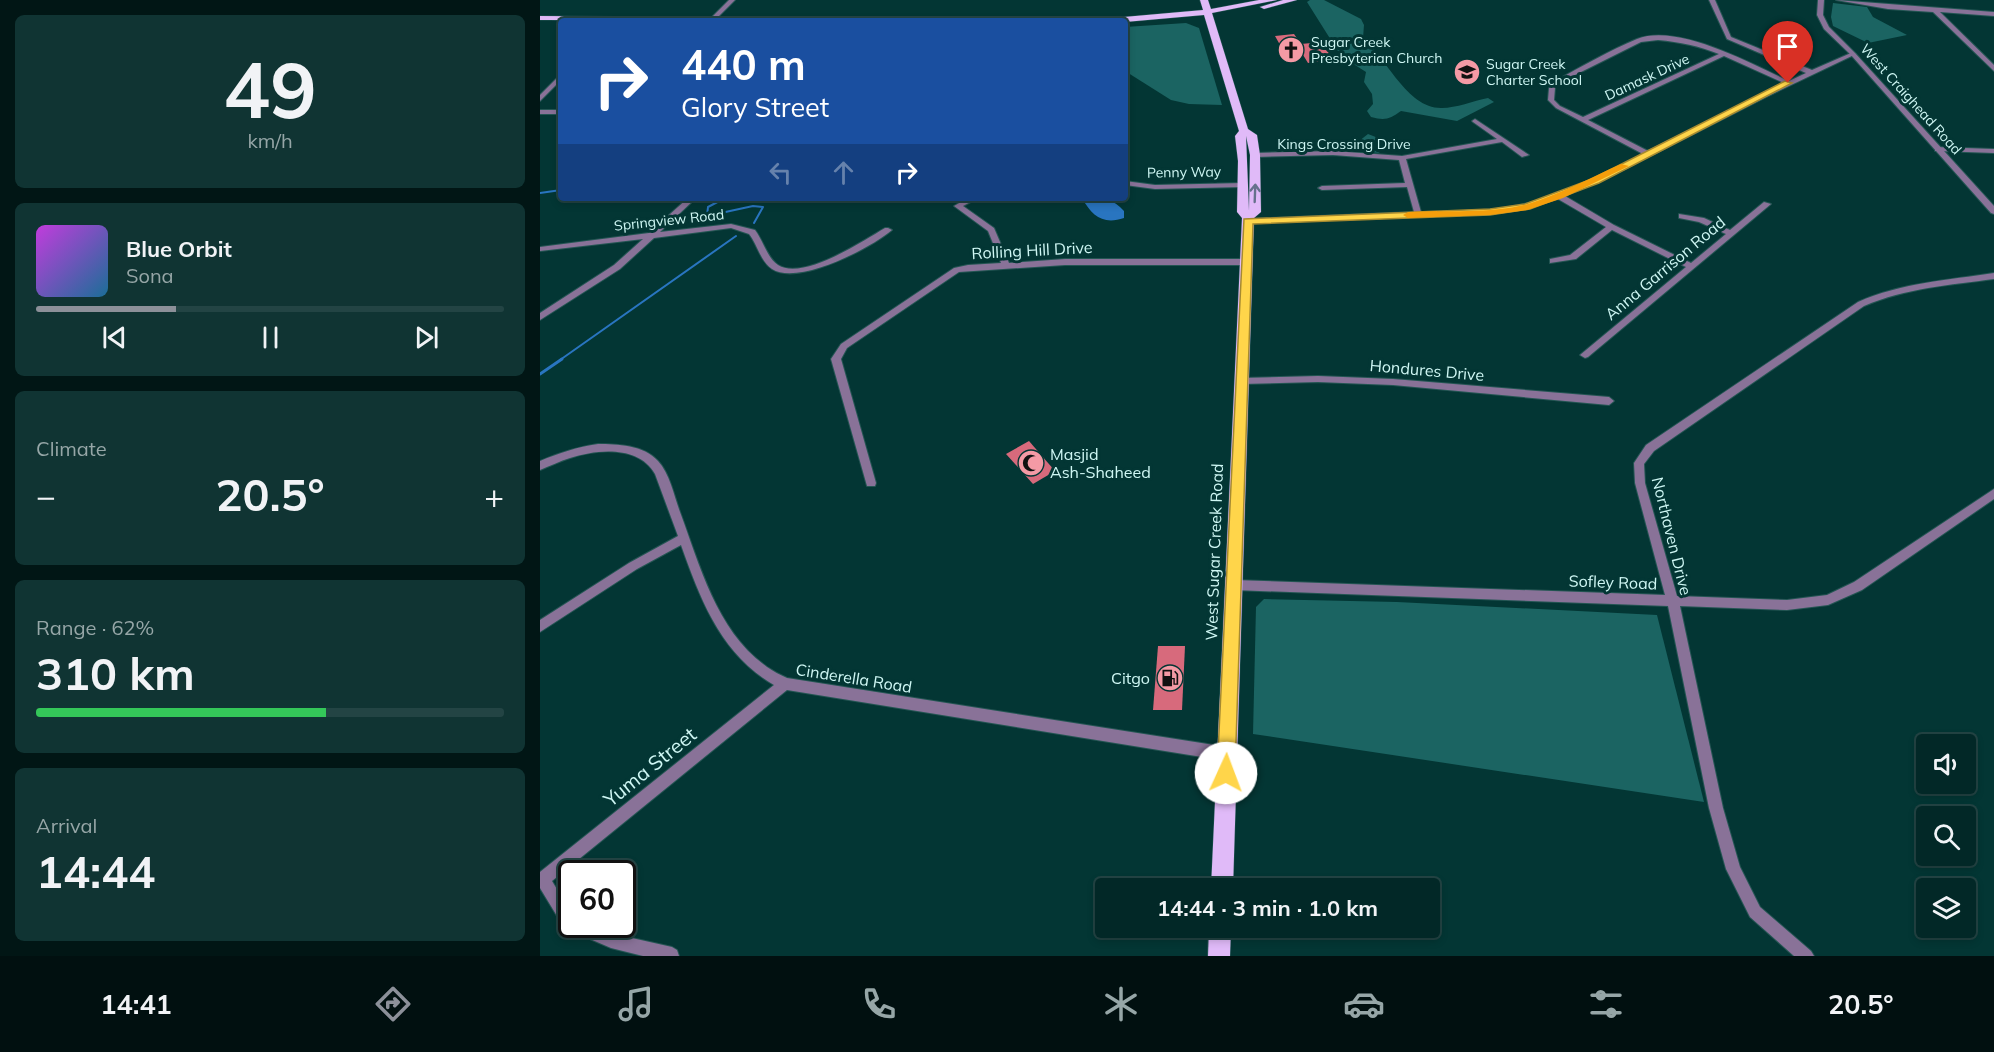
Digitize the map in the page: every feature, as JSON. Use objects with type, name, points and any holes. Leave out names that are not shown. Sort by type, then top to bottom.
[{"type":"main road","name":"West Sugar Creek Road","points":[[1204,0],[1244,131],[1252,135],[1255,155],[1255,212],[1248,219]]},
{"type":"main road","points":[[1128,19],[1210,14],[1273,0]]},
{"type":"main road","points":[[1128,24],[1210,14],[1293,0]]},
{"type":"main road","points":[[540,18],[558,18]]},
{"type":"main road","name":"West Sugar Creek Road","points":[[1222,878],[1248,219],[1243,212],[1244,161],[1240,136],[1244,131]]},
{"type":"main road","points":[[1219,956],[1220,938]]},
{"type":"street","points":[[714,18],[732,0]]},
{"type":"street","points":[[1712,0],[1730,38],[1810,72]]},
{"type":"street","name":"West Craighead Road","points":[[1821,0],[1822,22],[1994,211]]},
{"type":"street","points":[[1839,0],[1888,7],[1994,14]]},
{"type":"street","points":[[1935,10],[1994,69]]},
{"type":"street","points":[[1648,154],[1558,106],[1551,100],[1551,88],[1557,82],[1640,40],[1650,38],[1677,39],[1788,83]]},
{"type":"street","points":[[1248,219],[1512,210],[1559,196],[1810,72],[1853,54]]},
{"type":"street","name":"Damask Drive","points":[[1583,120],[1722,55]]},
{"type":"street","points":[[540,99],[558,79]]},
{"type":"street","points":[[540,112],[558,112]]},
{"type":"street","points":[[1475,121],[1524,155]]},
{"type":"street","name":"Kings Crossing Drive","points":[[1255,155],[1341,153],[1402,158],[1503,140]]},
{"type":"street","points":[[1938,148],[1994,151]]},
{"type":"street","points":[[1402,158],[1418,214]]},
{"type":"street","name":"Penny Way","points":[[1128,183],[1155,186],[1243,185]]},
{"type":"street","points":[[1322,188],[1410,185]]},
{"type":"street","points":[[1559,196],[1611,227],[1690,266]]},
{"type":"street","points":[[540,317],[617,267],[689,201]]},
{"type":"street","points":[[968,201],[958,206],[991,230],[1005,264]]},
{"type":"street","name":"Anna Garrison Road","points":[[1584,356],[1767,204]]},
{"type":"street","points":[[1682,216],[1701,219],[1730,233]]},
{"type":"street","name":"Springview Road","points":[[540,249],[721,227],[746,229],[757,237],[774,266],[782,270],[798,270],[824,264],[888,230]]},
{"type":"street","points":[[1553,261],[1573,257],[1611,227]]},
{"type":"street","name":"Rolling Hill Drive","points":[[870,483],[836,359],[837,354],[844,346],[957,270],[1005,264],[1246,262]]},
{"type":"street","name":"Northaven Drive","points":[[1806,956],[1755,912],[1733,869],[1716,808],[1672,600],[1640,483],[1639,462],[1644,454],[1861,304],[1902,290],[1994,276]]},
{"type":"street","name":"Hondures Drive","points":[[1241,381],[1318,379],[1393,382],[1609,401]]},
{"type":"street","name":"Cinderella Road","points":[[540,466],[567,455],[600,448],[624,448],[646,456],[658,468],[707,598],[725,631],[747,660],[771,678],[784,684],[1227,753]]},
{"type":"street","name":"Sofley Road","points":[[1233,585],[1787,605],[1828,600],[1858,586],[1994,493]]},
{"type":"street","points":[[540,627],[633,566],[684,538]]},
{"type":"street","name":"Yuma Street","points":[[541,880],[784,684]]},
{"type":"street","points":[[541,880],[558,905]]},
{"type":"street","points":[[606,938],[672,956]]},
{"type":"shaded area","points":[[1324,0],[1361,19],[1364,25],[1363,38],[1418,100],[1430,106],[1442,108],[1488,98],[1494,102],[1457,121],[1401,111],[1387,118],[1371,117],[1367,111],[1373,104],[1372,94],[1364,82],[1366,72],[1341,56],[1307,2]]},
{"type":"shaded area","points":[[1833,3],[1867,7],[1873,17],[1907,35],[1868,43],[1833,26],[1831,17]]},
{"type":"shaded area","points":[[1186,23],[1199,28],[1222,105],[1189,104],[1171,100],[1128,73],[1128,27]]},
{"type":"shaded area","points":[[1368,134],[1386,141],[1374,150],[1380,153],[1368,152],[1354,145]]},
{"type":"shaded area","points":[[1264,599],[1397,602],[1657,615],[1704,802],[1253,734],[1256,607]]},
{"type":"water","points":[[1084,201],[1110,201],[1124,211],[1124,218],[1104,219],[1090,210]]},
{"type":"building","name":"Sugar Creek Presbyterian Church","points":[[1294,34],[1301,44],[1322,42],[1333,60],[1308,63],[1300,50],[1284,52],[1275,36]]},
{"type":"building","name":"Masjid Ash-Shaheed","points":[[1029,441],[1055,471],[1033,484],[1006,454]]},
{"type":"building","name":"Citgo","points":[[1158,646],[1185,646],[1182,710],[1153,710]]},
{"type":"waterway","points":[[540,193],[558,190]]},
{"type":"waterway","points":[[719,201],[708,207],[707,216],[753,206],[763,207],[754,223]]},
{"type":"waterway","points":[[560,360],[736,236]]},
{"type":"waterway","points":[[540,374],[562,359]]},
{"type":"slow traffic","points":[[1408,215],[1490,212],[1527,207],[1595,181],[1624,166]]},
{"type":"place","name":"Sugar Creek Presbyterian Church","points":[[1291,50]]},
{"type":"place","name":"Sugar Creek Charter School","points":[[1467,72]]},
{"type":"place","name":"Masjid Ash-Shaheed","points":[[1031,463]]},
{"type":"place","name":"Citgo","points":[[1170,678]]},
{"type":"route","points":[[1226,773],[1248,221],[1490,212],[1527,207],[1595,181],[1788,83]]}]
